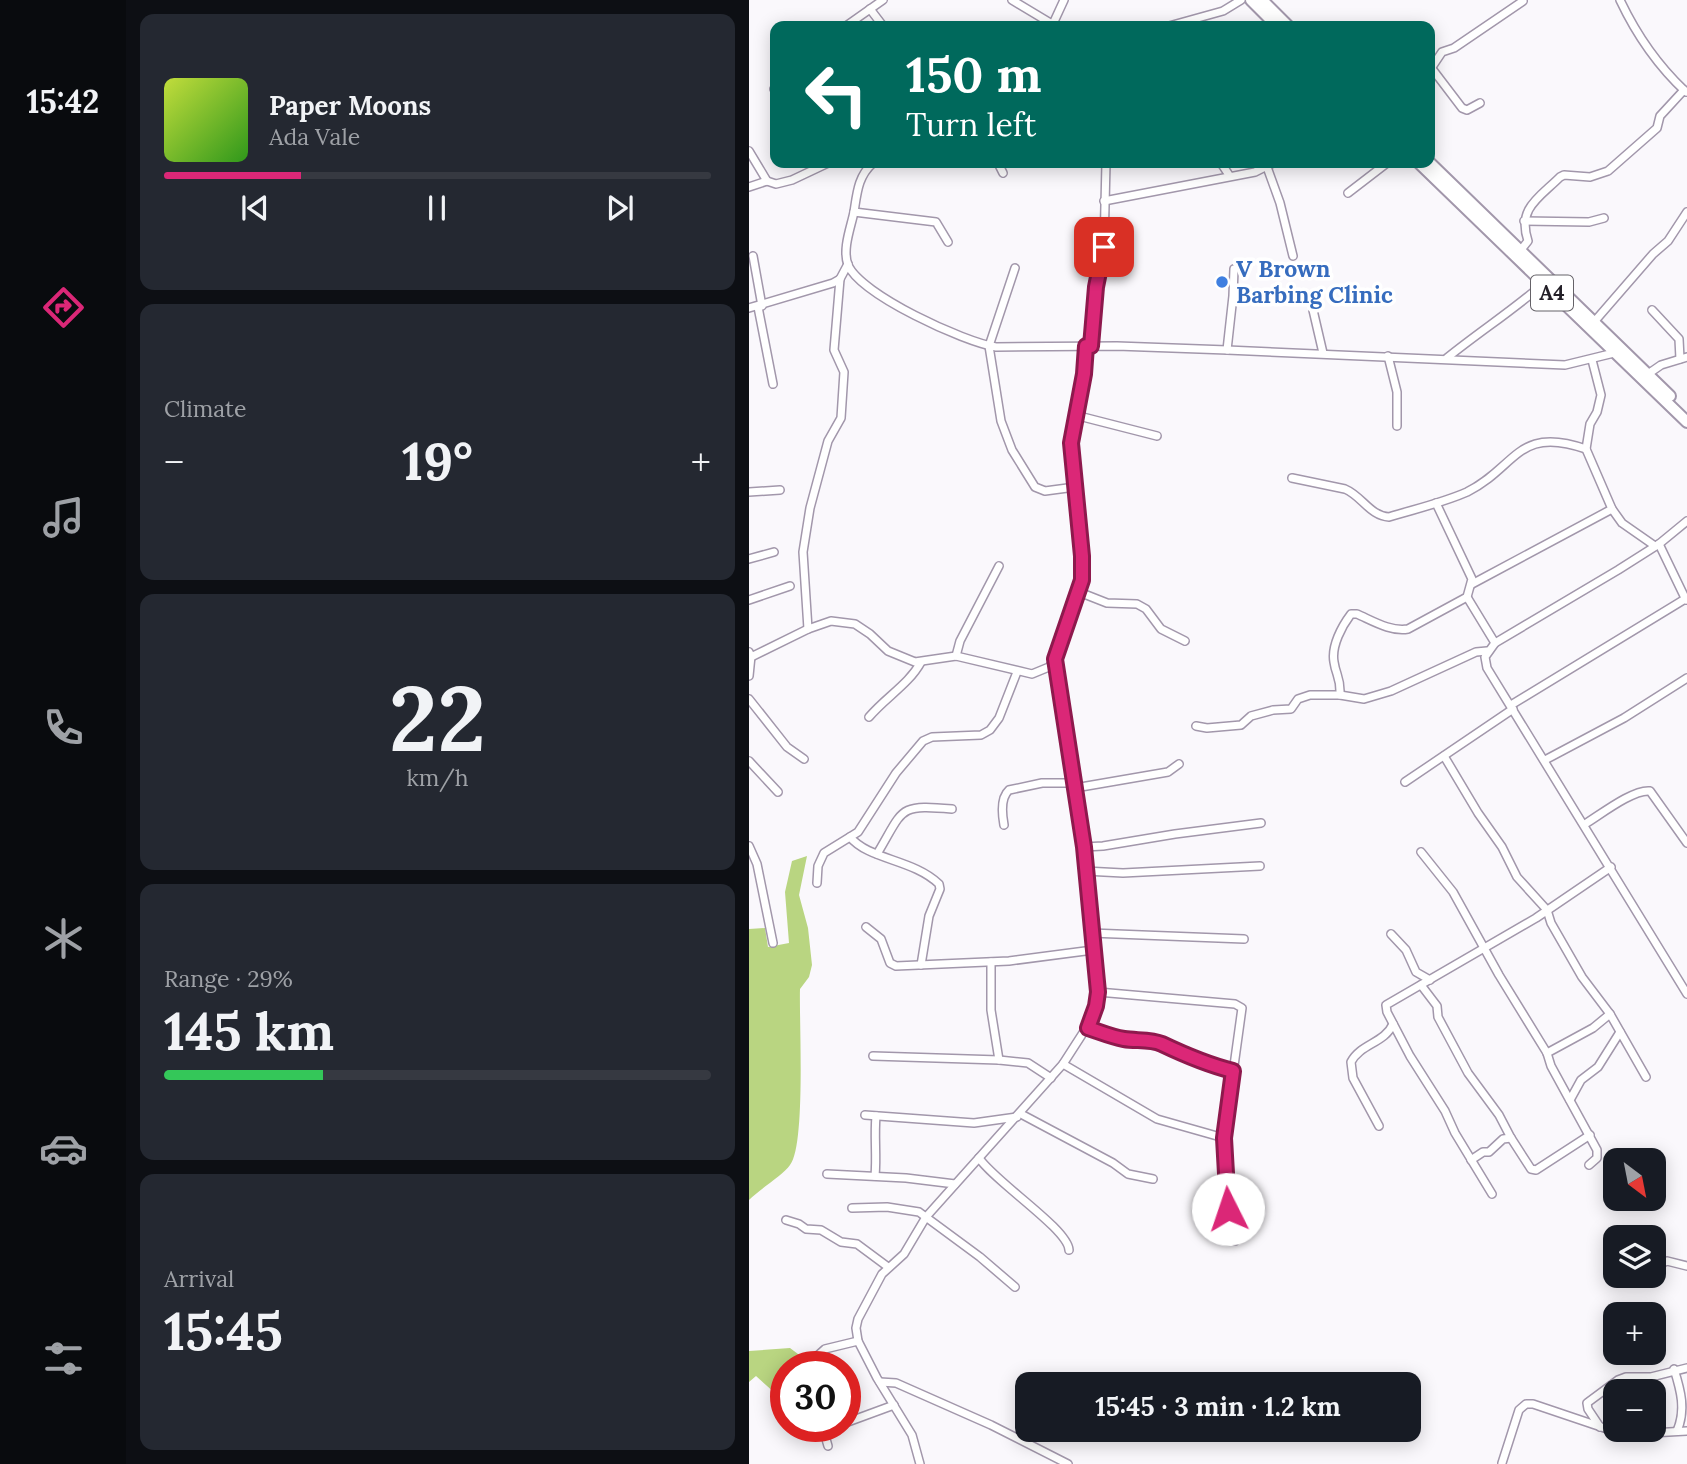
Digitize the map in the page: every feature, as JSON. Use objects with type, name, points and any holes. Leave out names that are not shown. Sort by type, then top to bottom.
[{"type":"highway","points":[[1251,0],[1272,21]]},
{"type":"highway","points":[[1262,0],[1283,21]]},
{"type":"highway","name":"A4","points":[[1424,168],[1614,353],[1686,417]]},
{"type":"highway","name":"A4","points":[[1435,168],[1648,374],[1686,417]]},
{"type":"street","points":[[853,21],[883,0]]},
{"type":"street","points":[[1012,0],[1046,21]]},
{"type":"street","points":[[1054,21],[1063,0]]},
{"type":"street","points":[[1186,21],[1223,10],[1241,0]]},
{"type":"street","points":[[1520,251],[1528,241],[1524,221],[1528,209],[1563,176],[1590,177],[1608,171],[1657,128],[1660,116],[1686,91],[1664,71],[1647,49],[1620,0]]},
{"type":"street","points":[[1435,62],[1443,52],[1454,48],[1523,1]]},
{"type":"street","points":[[870,9],[879,21]]},
{"type":"street","points":[[1435,72],[1462,108],[1467,110],[1480,103]]},
{"type":"street","points":[[749,150],[767,181]]},
{"type":"street","points":[[749,187],[767,181],[776,184],[792,180],[817,168]]},
{"type":"street","points":[[866,168],[857,190],[846,253],[848,264],[855,276],[871,290],[932,324],[965,340],[989,346],[1227,349],[1565,366],[1614,353]]},
{"type":"street","points":[[1000,168],[1003,173]]},
{"type":"street","points":[[749,676],[750,655],[831,621],[850,622],[897,656],[921,662],[955,656],[1032,674],[1049,667],[1055,659],[1079,592],[1082,556],[1071,443],[1104,247],[1106,168]]},
{"type":"street","points":[[1224,168],[1229,175]]},
{"type":"street","points":[[1104,201],[1255,172],[1264,168]]},
{"type":"street","points":[[1271,168],[1293,256]]},
{"type":"street","points":[[1347,193],[1380,168]]},
{"type":"street","points":[[854,212],[936,222],[948,242]]},
{"type":"street","points":[[1594,322],[1653,254],[1668,241],[1687,212]]},
{"type":"street","points":[[1524,221],[1589,222],[1604,218]]},
{"type":"street","points":[[753,256],[773,384]]},
{"type":"street","points":[[808,629],[803,552],[810,508],[828,442],[841,418],[844,372],[834,350],[840,279],[848,264]]},
{"type":"street","points":[[1015,268],[989,346],[1001,422],[1016,457],[1038,490],[1075,487]]},
{"type":"street","points":[[1227,349],[1234,269]]},
{"type":"street","points":[[749,308],[840,279]]},
{"type":"street","points":[[1447,359],[1543,284]]},
{"type":"street","points":[[1313,310],[1323,353]]},
{"type":"street","points":[[1648,374],[1661,365],[1684,358],[1679,339],[1652,310]]},
{"type":"street","points":[[1388,356],[1397,392],[1397,426]]},
{"type":"street","points":[[1405,782],[1512,707],[1686,601],[1657,545],[1622,523],[1612,509],[1586,449],[1590,424],[1597,412],[1601,395],[1592,360]]},
{"type":"street","points":[[1075,415],[1157,436]]},
{"type":"street","points":[[1292,478],[1353,492],[1374,512],[1384,517],[1469,491],[1537,442],[1564,443],[1586,449]]},
{"type":"street","points":[[749,492],[780,490]]},
{"type":"street","points":[[1340,695],[1341,681],[1333,652],[1351,614],[1403,630],[1467,597],[1472,579],[1436,503]]},
{"type":"street","points":[[1472,584],[1612,509]]},
{"type":"street","points":[[1687,521],[1657,545],[1495,643],[1487,651],[1485,662],[1687,992]]},
{"type":"street","points":[[749,559],[774,552]]},
{"type":"street","points":[[955,656],[999,566]]},
{"type":"street","points":[[749,600],[790,586]]},
{"type":"street","points":[[1079,592],[1107,603],[1137,604],[1146,609],[1161,629],[1185,641]]},
{"type":"street","points":[[1467,597],[1495,643]]},
{"type":"street","points":[[1196,726],[1207,728],[1241,725],[1251,716],[1291,709],[1295,701],[1303,696],[1340,695],[1364,699],[1377,696],[1476,652],[1487,651]]},
{"type":"street","points":[[921,1464],[912,1436],[858,1341],[858,1319],[875,1284],[888,1267],[904,1254],[926,1217],[1063,1064],[1088,1028],[1096,1006],[1098,992],[1084,847],[1055,659]]},
{"type":"street","points":[[869,716],[909,679],[921,662]]},
{"type":"street","points":[[817,883],[818,866],[824,853],[862,827],[896,773],[923,741],[932,737],[981,735],[991,730],[999,718],[1017,672]]},
{"type":"street","points":[[1545,760],[1623,718],[1687,678]]},
{"type":"street","points":[[749,699],[787,747],[804,759]]},
{"type":"street","points":[[1444,756],[1510,860],[1517,877],[1547,910],[1551,923],[1582,977],[1609,1014],[1646,1077]]},
{"type":"street","points":[[749,761],[778,792]]},
{"type":"street","points":[[1003,825],[1003,802],[1005,793],[1009,790],[1042,783],[1075,785],[1168,772],[1179,764]]},
{"type":"street","points":[[1585,824],[1635,794],[1650,791],[1687,843]]},
{"type":"street","points":[[877,854],[906,810],[920,806],[952,809]]},
{"type":"street","points":[[1084,847],[1261,823]]},
{"type":"street","points":[[850,837],[858,845],[912,866],[939,884],[940,889],[925,933],[921,965]]},
{"type":"street","points":[[749,846],[757,864],[773,943]]},
{"type":"street","points":[[1421,852],[1448,884],[1547,1053],[1551,1066],[1598,1154],[1589,1165]]},
{"type":"street","points":[[1085,871],[1123,873],[1260,866]]},
{"type":"street","points":[[1492,1194],[1393,1024],[1385,1005],[1484,949],[1611,867]]},
{"type":"street","points":[[866,927],[881,939],[893,965],[991,962],[1093,950]]},
{"type":"street","points":[[1091,933],[1244,939]]},
{"type":"street","points":[[1391,934],[1406,950],[1416,972],[1430,980]]},
{"type":"street","points":[[991,962],[991,1010],[999,1060]]},
{"type":"street","points":[[1421,985],[1437,1006],[1438,1017],[1468,1073],[1499,1115],[1528,1166],[1534,1170],[1590,1135]]},
{"type":"street","points":[[1098,992],[1238,1004],[1242,1010],[1224,1138],[1228,1209],[1235,1241]]},
{"type":"street","points":[[1547,1053],[1593,1028],[1609,1014]]},
{"type":"street","points":[[1379,1126],[1353,1078],[1351,1062],[1359,1052],[1388,1033],[1393,1024]]},
{"type":"street","points":[[1088,1028],[1121,1039],[1158,1042],[1210,1066],[1233,1071]]},
{"type":"street","points":[[1570,1100],[1581,1080],[1598,1067],[1620,1032]]},
{"type":"street","points":[[873,1056],[1028,1063],[1051,1078]]},
{"type":"street","points":[[1063,1064],[1157,1119],[1224,1138]]},
{"type":"street","points":[[865,1115],[974,1123],[1019,1115],[1128,1174],[1153,1179]]},
{"type":"street","points":[[876,1116],[876,1176]]},
{"type":"street","points":[[1471,1160],[1483,1152],[1488,1153],[1503,1139],[1511,1138]]},
{"type":"street","points":[[979,1158],[996,1178],[1051,1224],[1068,1243],[1069,1250]]},
{"type":"street","points":[[827,1174],[955,1184]]},
{"type":"street","points":[[852,1208],[887,1207],[915,1211],[980,1256],[1014,1287]]},
{"type":"street","points":[[786,1220],[807,1229],[821,1230],[841,1242],[857,1244],[888,1267]]},
{"type":"street","points":[[1666,1261],[1687,1266]]},
{"type":"street","points":[[823,1351],[858,1341]]},
{"type":"street","points":[[1601,1427],[1586,1405],[1589,1401],[1626,1377],[1651,1377],[1674,1369],[1687,1368]]},
{"type":"street","points":[[1674,1369],[1682,1399],[1682,1420],[1677,1431]]},
{"type":"street","points":[[880,1382],[896,1383],[991,1425],[1068,1464]]},
{"type":"street","points":[[1502,1463],[1519,1410],[1526,1404],[1633,1434],[1687,1431]]},
{"type":"street","points":[[861,1417],[894,1405]]},
{"type":"street","points":[[827,1442],[828,1446]]},
{"type":"green space","points":[[807,856],[799,895],[808,928],[812,965],[809,977],[800,989],[801,1082],[795,1153],[787,1169],[749,1200],[749,929],[765,928],[768,947],[789,943],[785,892],[792,861]]},
{"type":"green space","points":[[790,1348],[794,1351],[770,1351],[770,1389],[756,1376],[749,1382],[749,1351]]},
{"type":"place","name":"V Brown Barbing Clinic","points":[[1222,282]]},
{"type":"route","points":[[1104,247],[1096,287],[1091,346],[1086,346],[1084,374],[1071,433],[1082,580],[1066,634],[1055,659],[1084,847],[1098,992],[1088,1028],[1121,1039],[1158,1042],[1210,1066],[1233,1071],[1224,1138],[1228,1209]]}]
